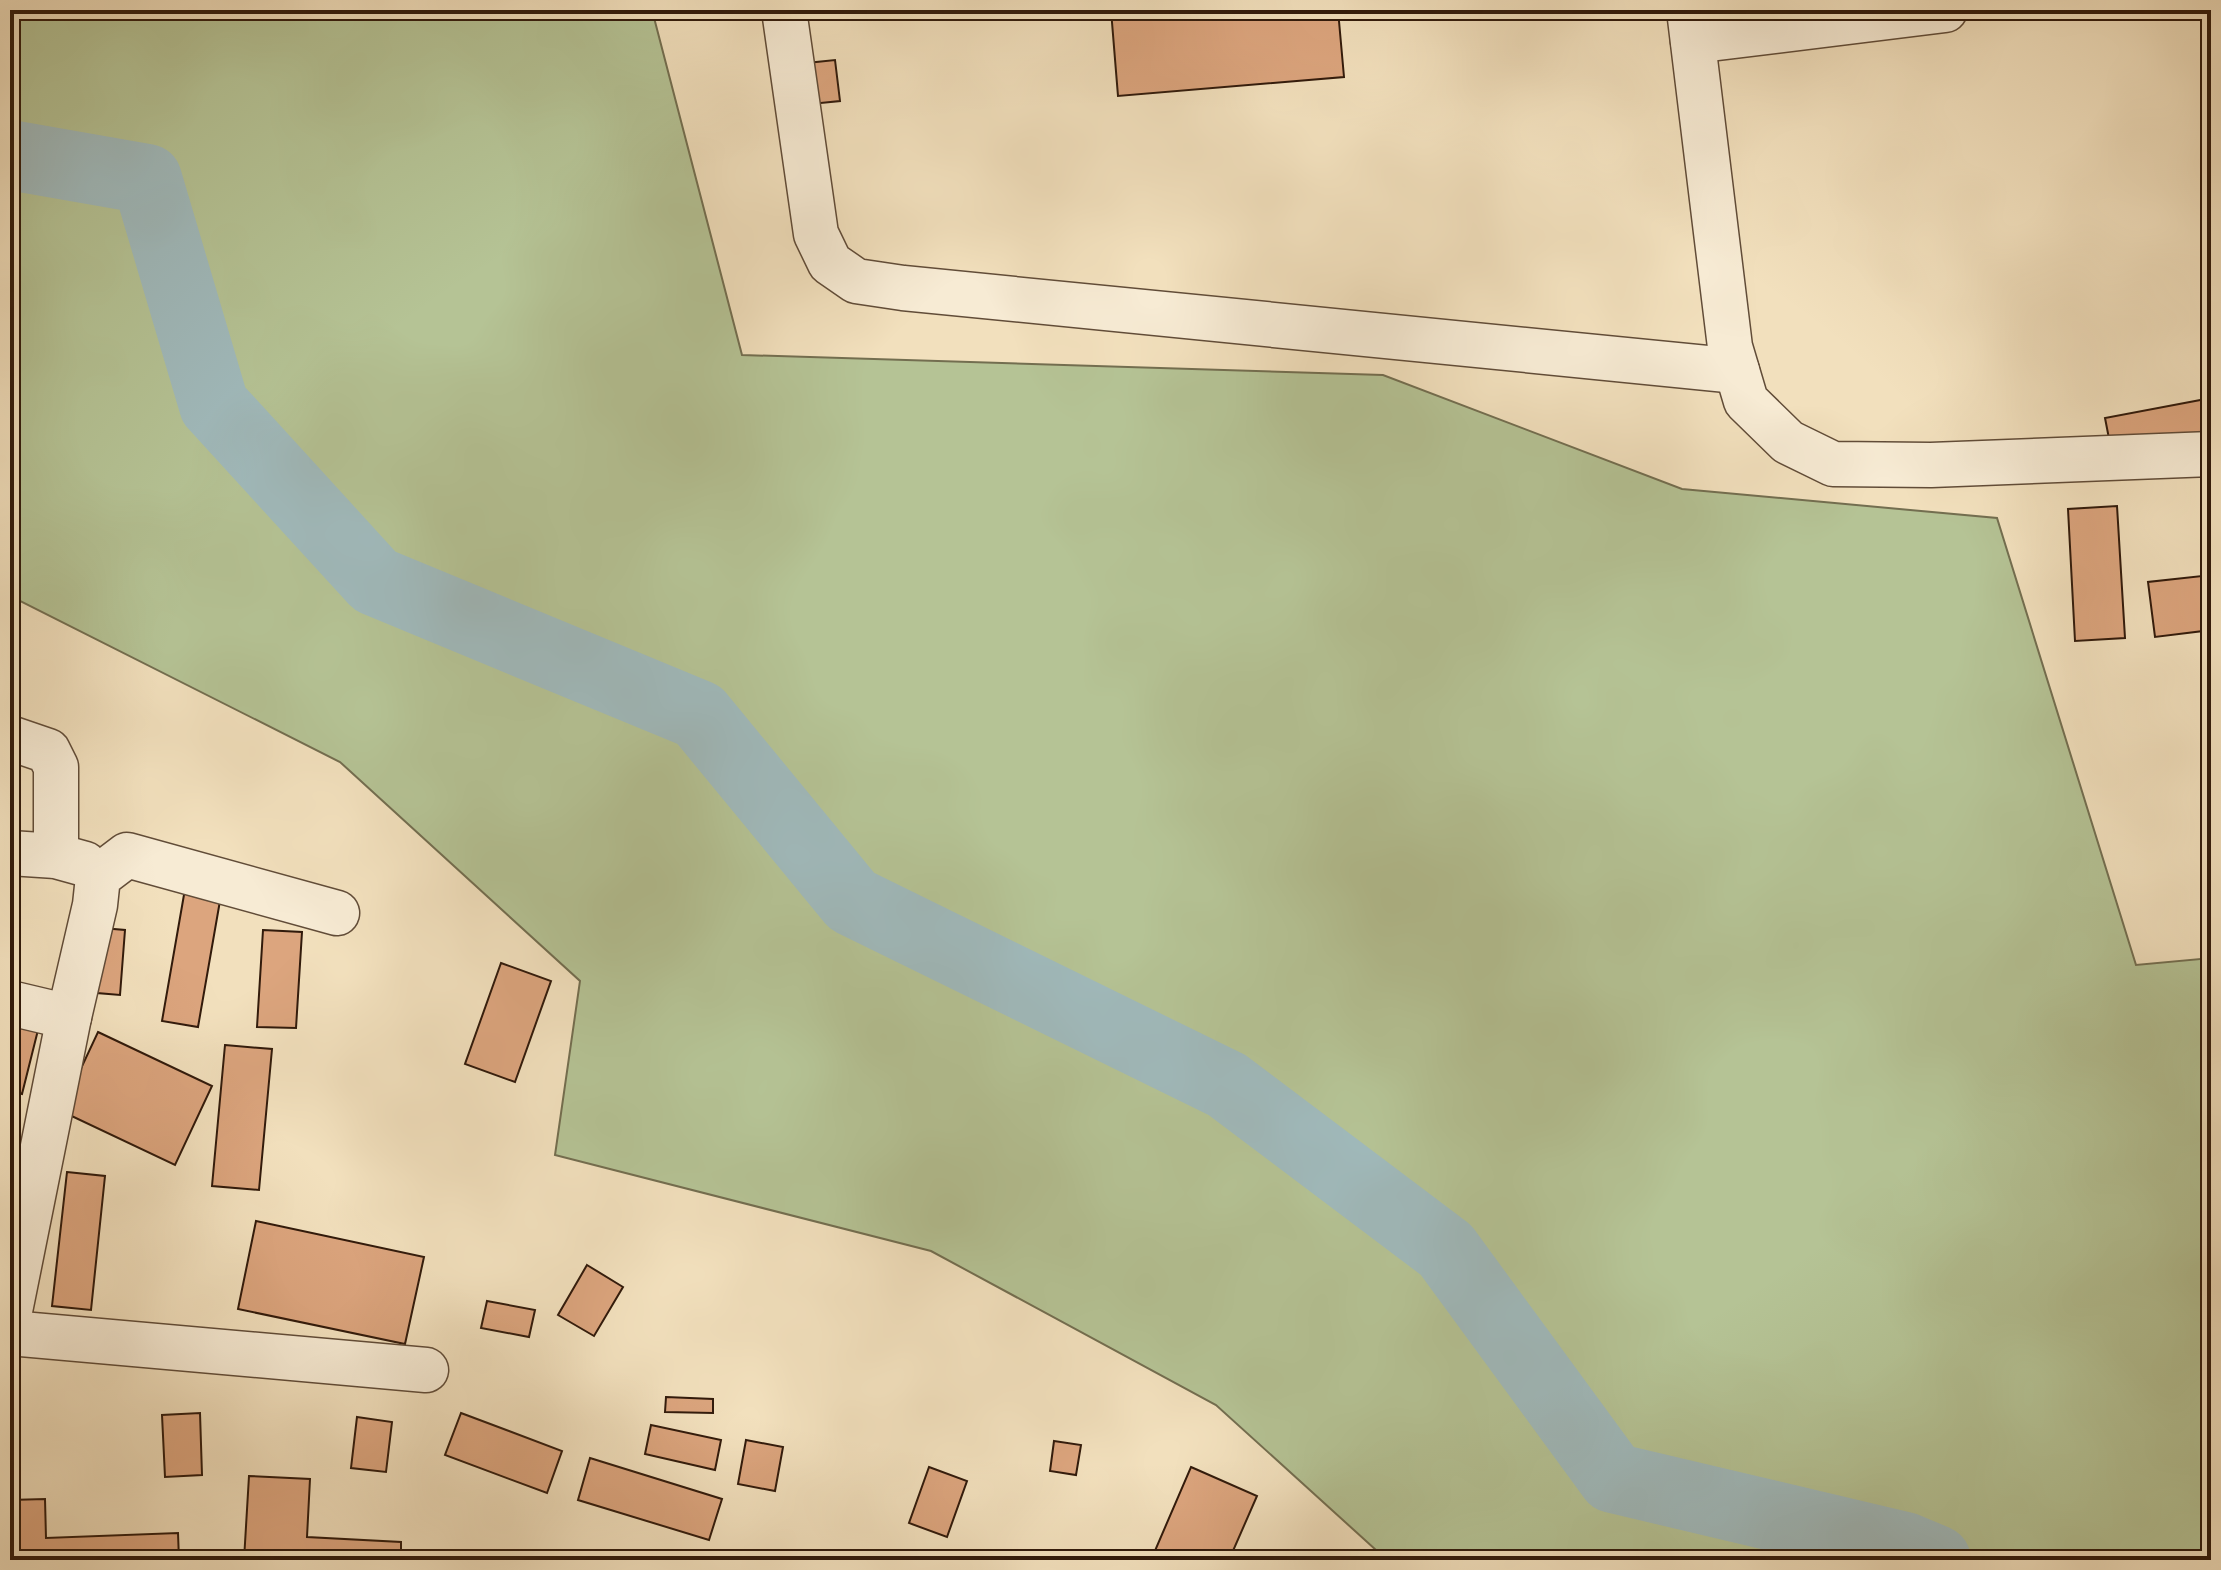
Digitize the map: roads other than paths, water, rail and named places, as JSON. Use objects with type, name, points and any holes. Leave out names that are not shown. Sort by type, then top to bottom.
[{"type":"street","points":[[784,10],[816,234],[830,263],[856,281],[1737,371]]},
{"type":"street","points":[[1945,10],[1691,25],[1730,347],[1746,401],[1788,442],[1833,464],[1931,465],[2211,454]]},
{"type":"street","points":[[10,738],[48,751],[56,767],[56,856]]},
{"type":"street","points":[[10,853],[56,856],[83,863],[98,877]]},
{"type":"street","points":[[10,1311],[69,1017],[95,905],[98,877],[127,855],[337,913]]},
{"type":"street","points":[[10,1003],[69,1017]]},
{"type":"street","points":[[10,1333],[426,1370]]},
{"type":"waterway","points":[[10,155],[147,179],[214,405],[375,581],[699,715],[852,901],[1227,1085],[1446,1250],[1613,1478],[1905,1547],[1936,1560]]}]
